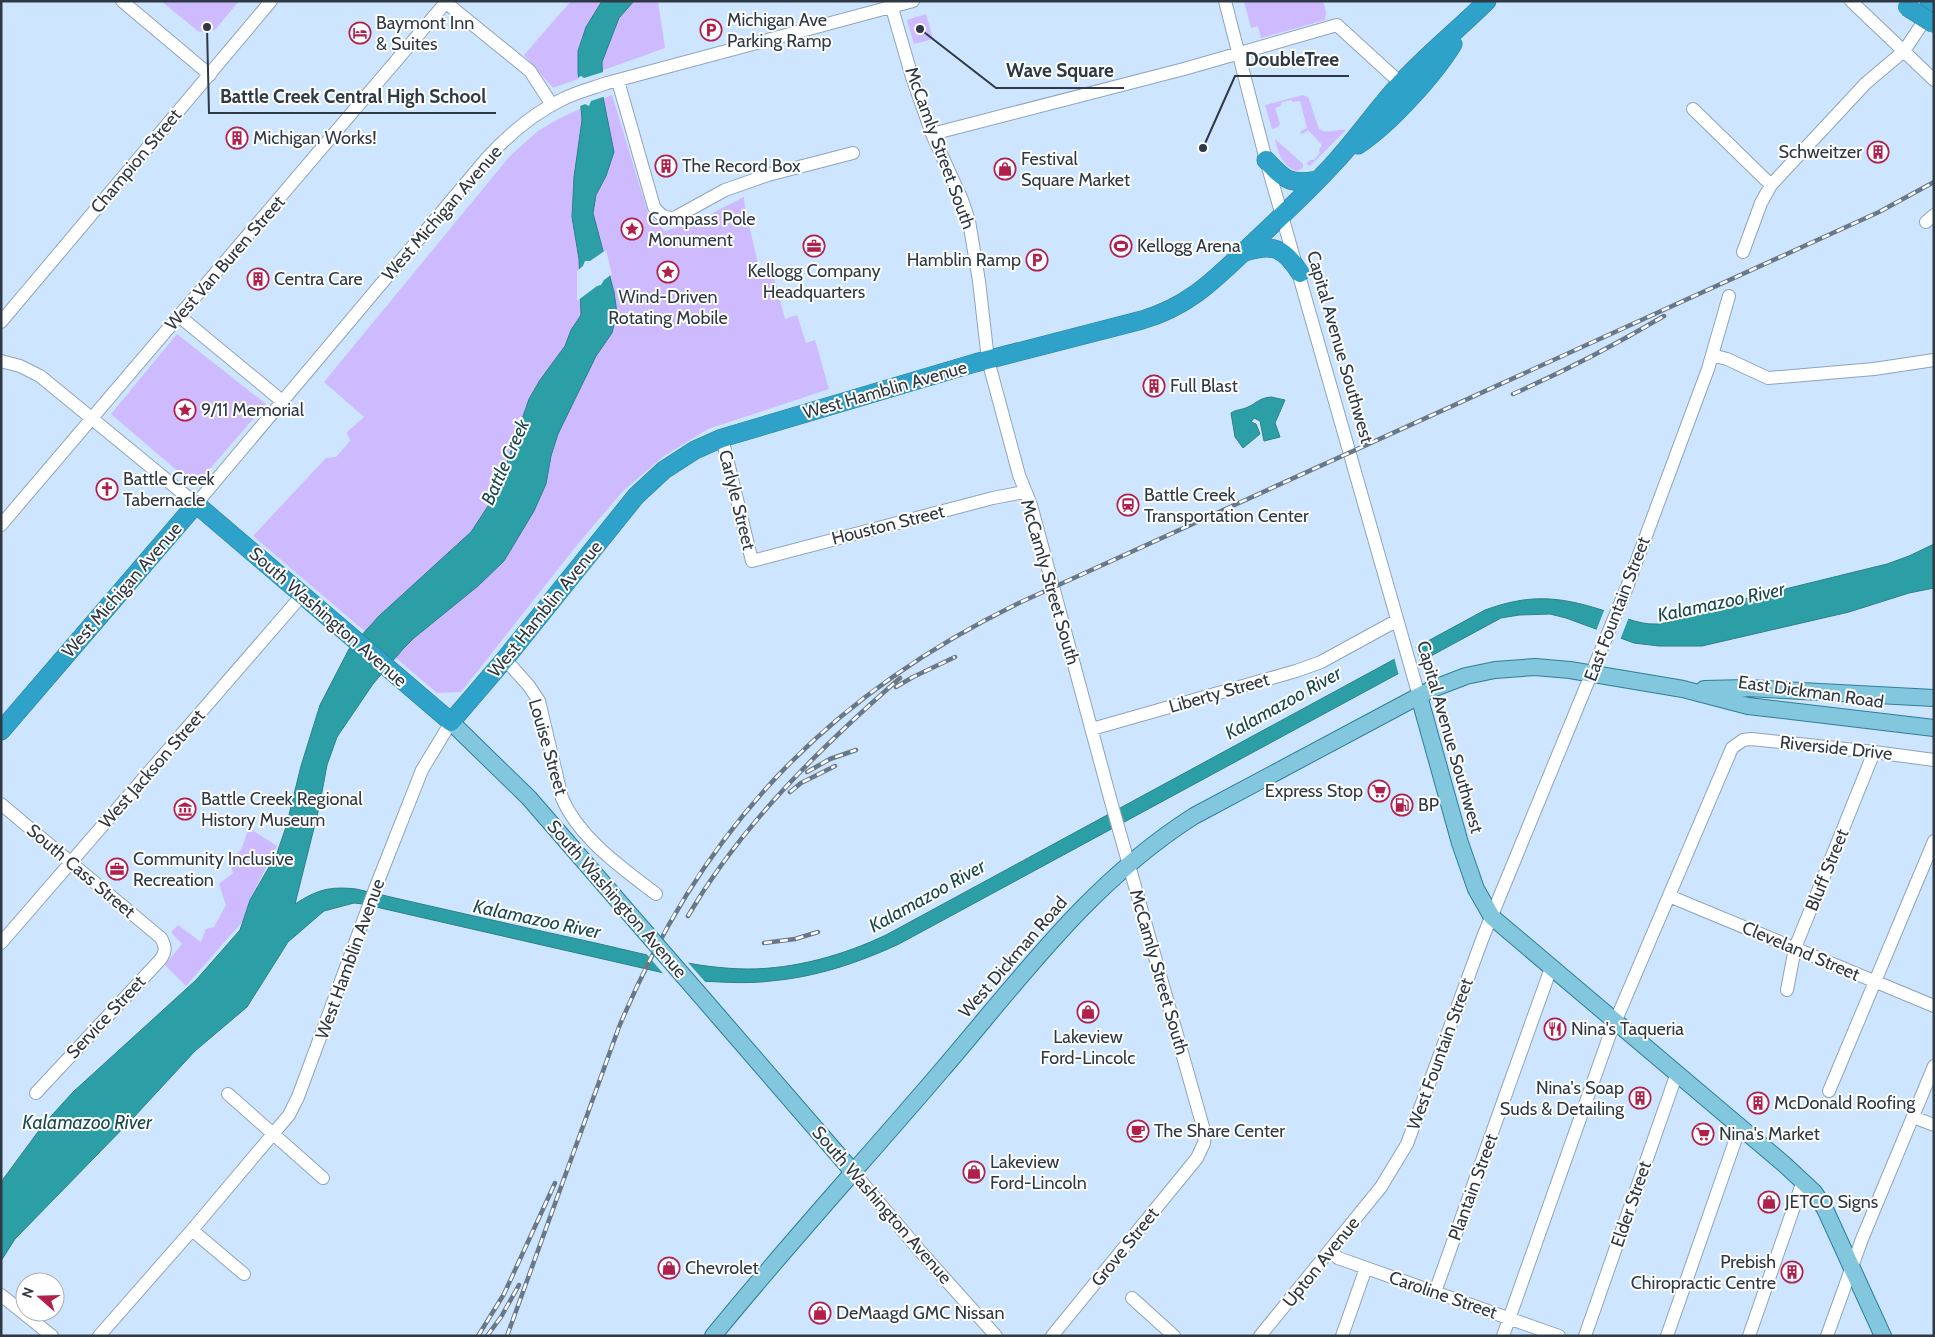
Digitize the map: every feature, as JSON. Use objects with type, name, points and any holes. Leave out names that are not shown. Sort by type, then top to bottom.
[{"type":"highway","name":"West Hamblin Avenue","points":[[451,722],[506,660],[636,496],[664,470],[695,450],[722,438],[988,360],[1158,315],[1189,300],[1204,289],[1337,160],[1407,88],[1487,1]]},
{"type":"highway","points":[[1929,1],[1934,5]]},
{"type":"highway","points":[[1902,4],[1930,22]]},
{"type":"highway","points":[[1266,160],[1287,180],[1300,183],[1316,180]]},
{"type":"highway","points":[[1242,253],[1267,247],[1278,249],[1292,260],[1300,273]]},
{"type":"highway","name":"South Washington Avenue","points":[[196,504],[303,594],[342,631],[451,722]]},
{"type":"highway","name":"West Michigan Avenue","points":[[1,731],[196,504]]},
{"type":"main road","name":"East Dickman Road","points":[[1419,696],[1466,676],[1495,670],[1536,667],[1683,689],[1748,706],[1934,728]]},
{"type":"main road","name":"East Dickman Road","points":[[1683,689],[1747,688],[1934,698]]},
{"type":"main road","name":"West Dickman Road","points":[[713,1336],[770,1267],[967,1041],[1022,973],[1087,901],[1157,840],[1194,816],[1419,696]]},
{"type":"main road","name":"Capital Avenue Southwest","points":[[1419,696],[1460,844],[1476,889],[1492,917],[1803,1181],[1825,1209],[1883,1336]]},
{"type":"main road","name":"South Washington Avenue","points":[[451,722],[529,798],[854,1172]]},
{"type":"street","points":[[122,1],[210,75]]},
{"type":"street","name":"Champion Street","points":[[1,322],[271,1]]},
{"type":"street","name":"West Michigan Avenue","points":[[196,504],[487,158],[517,129],[558,102],[613,82],[891,4],[913,1]]},
{"type":"street","name":"Capital Avenue Southwest","points":[[1225,1],[1266,160],[1300,273],[1396,621],[1419,696]]},
{"type":"street","points":[[1851,1],[1934,80]]},
{"type":"street","points":[[445,2],[530,71],[558,102]]},
{"type":"street","name":"West Van Buren Street","points":[[1,525],[445,2]]},
{"type":"street","name":"McCamly Street South","points":[[891,4],[912,78],[932,134],[962,201],[970,225],[979,281],[988,360],[1024,492],[1031,505],[1110,798],[1203,1123],[1204,1143],[1197,1158]]},
{"type":"street","points":[[1742,252],[1761,203],[1771,185],[1866,83],[1904,51],[1930,22],[1934,5]]},
{"type":"street","points":[[932,134],[1238,54],[1338,25],[1407,88]]},
{"type":"street","points":[[613,82],[654,207],[661,216],[668,218],[676,217],[726,190],[853,153]]},
{"type":"street","points":[[1693,108],[1771,185]]},
{"type":"street","name":"East Fountain Street","points":[[1492,917],[1617,612],[1712,355],[1729,296]]},
{"type":"street","points":[[179,316],[282,401]]},
{"type":"street","points":[[1712,355],[1727,359],[1768,378],[1874,370],[1934,360]]},
{"type":"street","points":[[1,361],[20,366],[40,376],[196,504]]},
{"type":"street","name":"Carlyle Street","points":[[722,438],[758,560]]},
{"type":"street","name":"Houston Street","points":[[758,560],[993,498],[1024,492]]},
{"type":"street","name":"West Jackson Street","points":[[1,943],[303,594]]},
{"type":"street","name":"Liberty Street","points":[[1092,729],[1296,671],[1321,662],[1396,621]]},
{"type":"street","name":"Louise Street","points":[[506,660],[529,686],[539,701],[562,798],[567,810],[600,850],[656,894]]},
{"type":"street","name":"West Hamblin Avenue","points":[[99,1336],[289,1115],[298,1097],[375,889],[422,770],[451,722]]},
{"type":"street","name":"Riverside Drive","points":[[1669,896],[1730,751],[1739,741],[1751,739],[1934,760]]},
{"type":"street","name":"Bluff Street","points":[[1787,990],[1795,948],[1874,752]]},
{"type":"street","name":"South Cass Street","points":[[1,804],[162,939]]},
{"type":"street","points":[[1829,1091],[1934,840]]},
{"type":"street","points":[[1503,1336],[1610,1034],[1669,896]]},
{"type":"street","name":"Cleveland Street","points":[[1669,896],[1934,1006]]},
{"type":"street","name":"West Fountain Street","points":[[1381,1187],[1398,1162],[1412,1132],[1492,917]]},
{"type":"street","name":"Service Street","points":[[36,1093],[160,960],[165,953],[162,939]]},
{"type":"street","name":"Plantain Street","points":[[1435,1292],[1551,968]]},
{"type":"street","points":[[1827,1336],[1852,1267],[1934,1066]]},
{"type":"street","name":"Elder Street","points":[[1585,1336],[1677,1073]]},
{"type":"street","points":[[228,1094],[323,1178]]},
{"type":"street","points":[[1913,1116],[1934,1125]]},
{"type":"street","points":[[1668,1336],[1740,1127]]},
{"type":"street","name":"Grove Street","points":[[1052,1336],[1197,1158]]},
{"type":"street","name":"South Washington Avenue","points":[[854,1172],[996,1336]]},
{"type":"street","points":[[1749,1336],[1803,1181]]},
{"type":"street","name":"Upton Avenue","points":[[1260,1336],[1381,1187]]},
{"type":"street","points":[[192,1230],[244,1274]]},
{"type":"street","name":"Caroline Street","points":[[1330,1250],[1338,1258],[1559,1336]]},
{"type":"street","points":[[1342,1336],[1366,1268]]},
{"type":"street","points":[[1,1295],[52,1336]]},
{"type":"street","points":[[1132,1298],[1174,1336]]},
{"type":"shaded area","points":[[161,1],[239,1],[215,30],[199,32]]},
{"type":"shaded area","points":[[571,1],[658,1],[665,48],[553,88],[524,55]]},
{"type":"shaded area","points":[[1244,1],[1323,1],[1326,12],[1325,20],[1261,38],[1258,26],[1251,28]]},
{"type":"shaded area","points":[[926,14],[933,39],[914,44],[907,20]]},
{"type":"shaded area","points":[[612,95],[648,213],[665,231],[695,222],[744,197],[745,209],[760,271],[771,266],[785,319],[797,315],[806,343],[815,340],[829,389],[708,429],[664,456],[623,491],[577,545],[461,692],[437,693],[253,536],[326,458],[336,457],[350,441],[347,432],[364,417],[324,382],[510,156],[538,131],[560,118]]},
{"type":"shaded area","points":[[1303,95],[1308,97],[1319,129],[1323,131],[1346,130],[1310,166],[1306,164],[1310,160],[1314,160],[1320,153],[1319,150],[1322,145],[1308,130],[1303,134],[1300,133],[1307,128],[1300,101],[1282,102],[1280,106],[1275,108],[1280,124],[1272,129],[1265,105]]},
{"type":"shaded area","points":[[1275,139],[1303,164],[1303,168],[1296,171],[1284,162],[1279,154]]},
{"type":"shaded area","points":[[177,334],[266,404],[195,486],[111,414]]},
{"type":"shaded area","points":[[249,828],[277,846],[250,899],[242,922],[186,986],[165,965],[182,944],[171,932],[178,925],[201,942],[206,929],[214,927],[226,905],[219,884],[233,873],[230,860],[241,850]]},
{"type":"water","name":"Kalamazoo River","points":[[602,1],[634,1],[619,18],[602,62],[603,97],[614,152],[606,176],[596,195],[593,213],[614,292],[617,313],[612,333],[596,356],[558,434],[551,456],[546,484],[534,511],[504,561],[478,586],[403,649],[373,684],[337,737],[327,765],[319,808],[295,904],[310,895],[324,890],[338,888],[356,889],[689,963],[748,969],[801,964],[836,955],[886,935],[1485,610],[1516,601],[1544,599],[1586,605],[1642,623],[1665,623],[1716,606],[1887,564],[1934,544],[1934,588],[1909,593],[1849,612],[1702,646],[1659,646],[1634,643],[1550,614],[1519,615],[1501,618],[899,944],[852,963],[820,973],[788,979],[753,982],[699,981],[363,904],[354,903],[324,911],[288,942],[247,1007],[195,1051],[134,1117],[15,1239],[1,1261],[1,1182],[43,1125],[73,1092],[196,980],[240,930],[250,900],[277,853],[320,705],[349,649],[379,616],[471,532],[496,494],[529,399],[540,380],[565,346],[571,330],[581,315],[579,259],[572,217],[574,177],[582,120],[578,51],[586,27]]},
{"type":"water","points":[[1271,397],[1285,400],[1275,423],[1280,437],[1264,441],[1260,421],[1254,418],[1251,422],[1256,424],[1260,434],[1243,448],[1235,437],[1231,413],[1248,407],[1264,398]]},
{"type":"pier","points":[[603,72],[606,96],[591,101],[589,106],[585,104],[578,107],[576,81],[581,76],[584,78]]},
{"type":"pier","points":[[606,250],[612,274],[601,285],[577,301],[577,271],[583,266],[585,261],[590,261]]},
{"type":"pier","points":[[1605,608],[1629,617],[1620,640],[1596,631]]},
{"type":"pier","points":[[1415,645],[1421,664],[1399,676],[1394,657]]},
{"type":"pier","points":[[644,951],[685,959],[707,984],[698,984],[666,977]]},
{"type":"railway","points":[[507,1336],[619,1027],[652,955],[690,890],[732,830],[778,775],[830,725],[888,680],[951,639],[1021,602],[1879,212],[1934,182]]},
{"type":"railway","points":[[1513,394],[1590,357],[1664,316]]},
{"type":"railway","points":[[896,687],[955,657]]},
{"type":"railway","points":[[688,916],[709,882],[733,850],[784,789],[841,732],[900,678]]},
{"type":"railway","points":[[807,772],[830,759],[856,750]]},
{"type":"railway","points":[[790,792],[801,783],[835,766]]},
{"type":"railway","points":[[764,943],[795,939],[818,932]]},
{"type":"railway","points":[[478,1336],[504,1294],[555,1183]]},
{"type":"railway","points":[[487,1336],[501,1317],[519,1285]]},
{"type":"place","name":"Battle Creek Central High School","points":[[207,27]]},
{"type":"place","name":"Wave Square","points":[[920,29]]},
{"type":"place","name":"Michigan Ave Parking Ramp","points":[[711,30]]},
{"type":"place","name":"Baymont Inn & Suites","points":[[360,33]]},
{"type":"place","name":"Michigan Works!","points":[[237,138]]},
{"type":"place","name":"DoubleTree","points":[[1203,148]]},
{"type":"place","name":"Schweitzer","points":[[1878,152]]},
{"type":"place","name":"The Record Box","points":[[666,166]]},
{"type":"place","name":"Festival Square Market","points":[[1005,169]]},
{"type":"place","name":"Compass Pole Monument","points":[[632,229]]},
{"type":"place","name":"Kellogg Company Headquarters","points":[[814,246]]},
{"type":"place","name":"Kellogg Arena","points":[[1121,246]]},
{"type":"place","name":"Hamblin Ramp","points":[[1037,260]]},
{"type":"place","name":"Wind-Driven Rotating Mobile","points":[[668,272]]},
{"type":"place","name":"Centra Care","points":[[258,279]]},
{"type":"place","name":"Full Blast","points":[[1154,386]]},
{"type":"place","name":"9/11 Memorial","points":[[185,410]]},
{"type":"place","name":"Battle Creek Tabernacle","points":[[107,489]]},
{"type":"place","name":"Battle Creek Transportation Center","points":[[1128,505]]},
{"type":"place","name":"Express Stop","points":[[1379,791]]},
{"type":"place","name":"BP","points":[[1402,805]]},
{"type":"place","name":"Battle Creek Regional History Museum","points":[[185,809]]},
{"type":"place","name":"Community Inclusive Recreation","points":[[117,869]]},
{"type":"place","name":"Lakeview Ford-Lincolc","points":[[1088,1012]]},
{"type":"place","name":"Nina's Taqueria","points":[[1555,1029]]},
{"type":"place","name":"Nina's Soap Suds & Detailing","points":[[1640,1098]]},
{"type":"place","name":"McDonald Roofing","points":[[1758,1103]]},
{"type":"place","name":"The Share Center","points":[[1138,1131]]},
{"type":"place","name":"Nina's Market","points":[[1703,1134]]},
{"type":"place","name":"Lakeview Ford-Lincoln","points":[[974,1172]]},
{"type":"place","name":"JETCO Signs","points":[[1769,1202]]},
{"type":"place","name":"Chevrolet","points":[[669,1268]]},
{"type":"place","name":"Prebish Chiropractic Centre","points":[[1792,1272]]},
{"type":"place","name":"DeMaagd GMC Nissan","points":[[820,1313]]},
{"type":"water label","name":"Battle Creek","points":[[505,462]]}]
